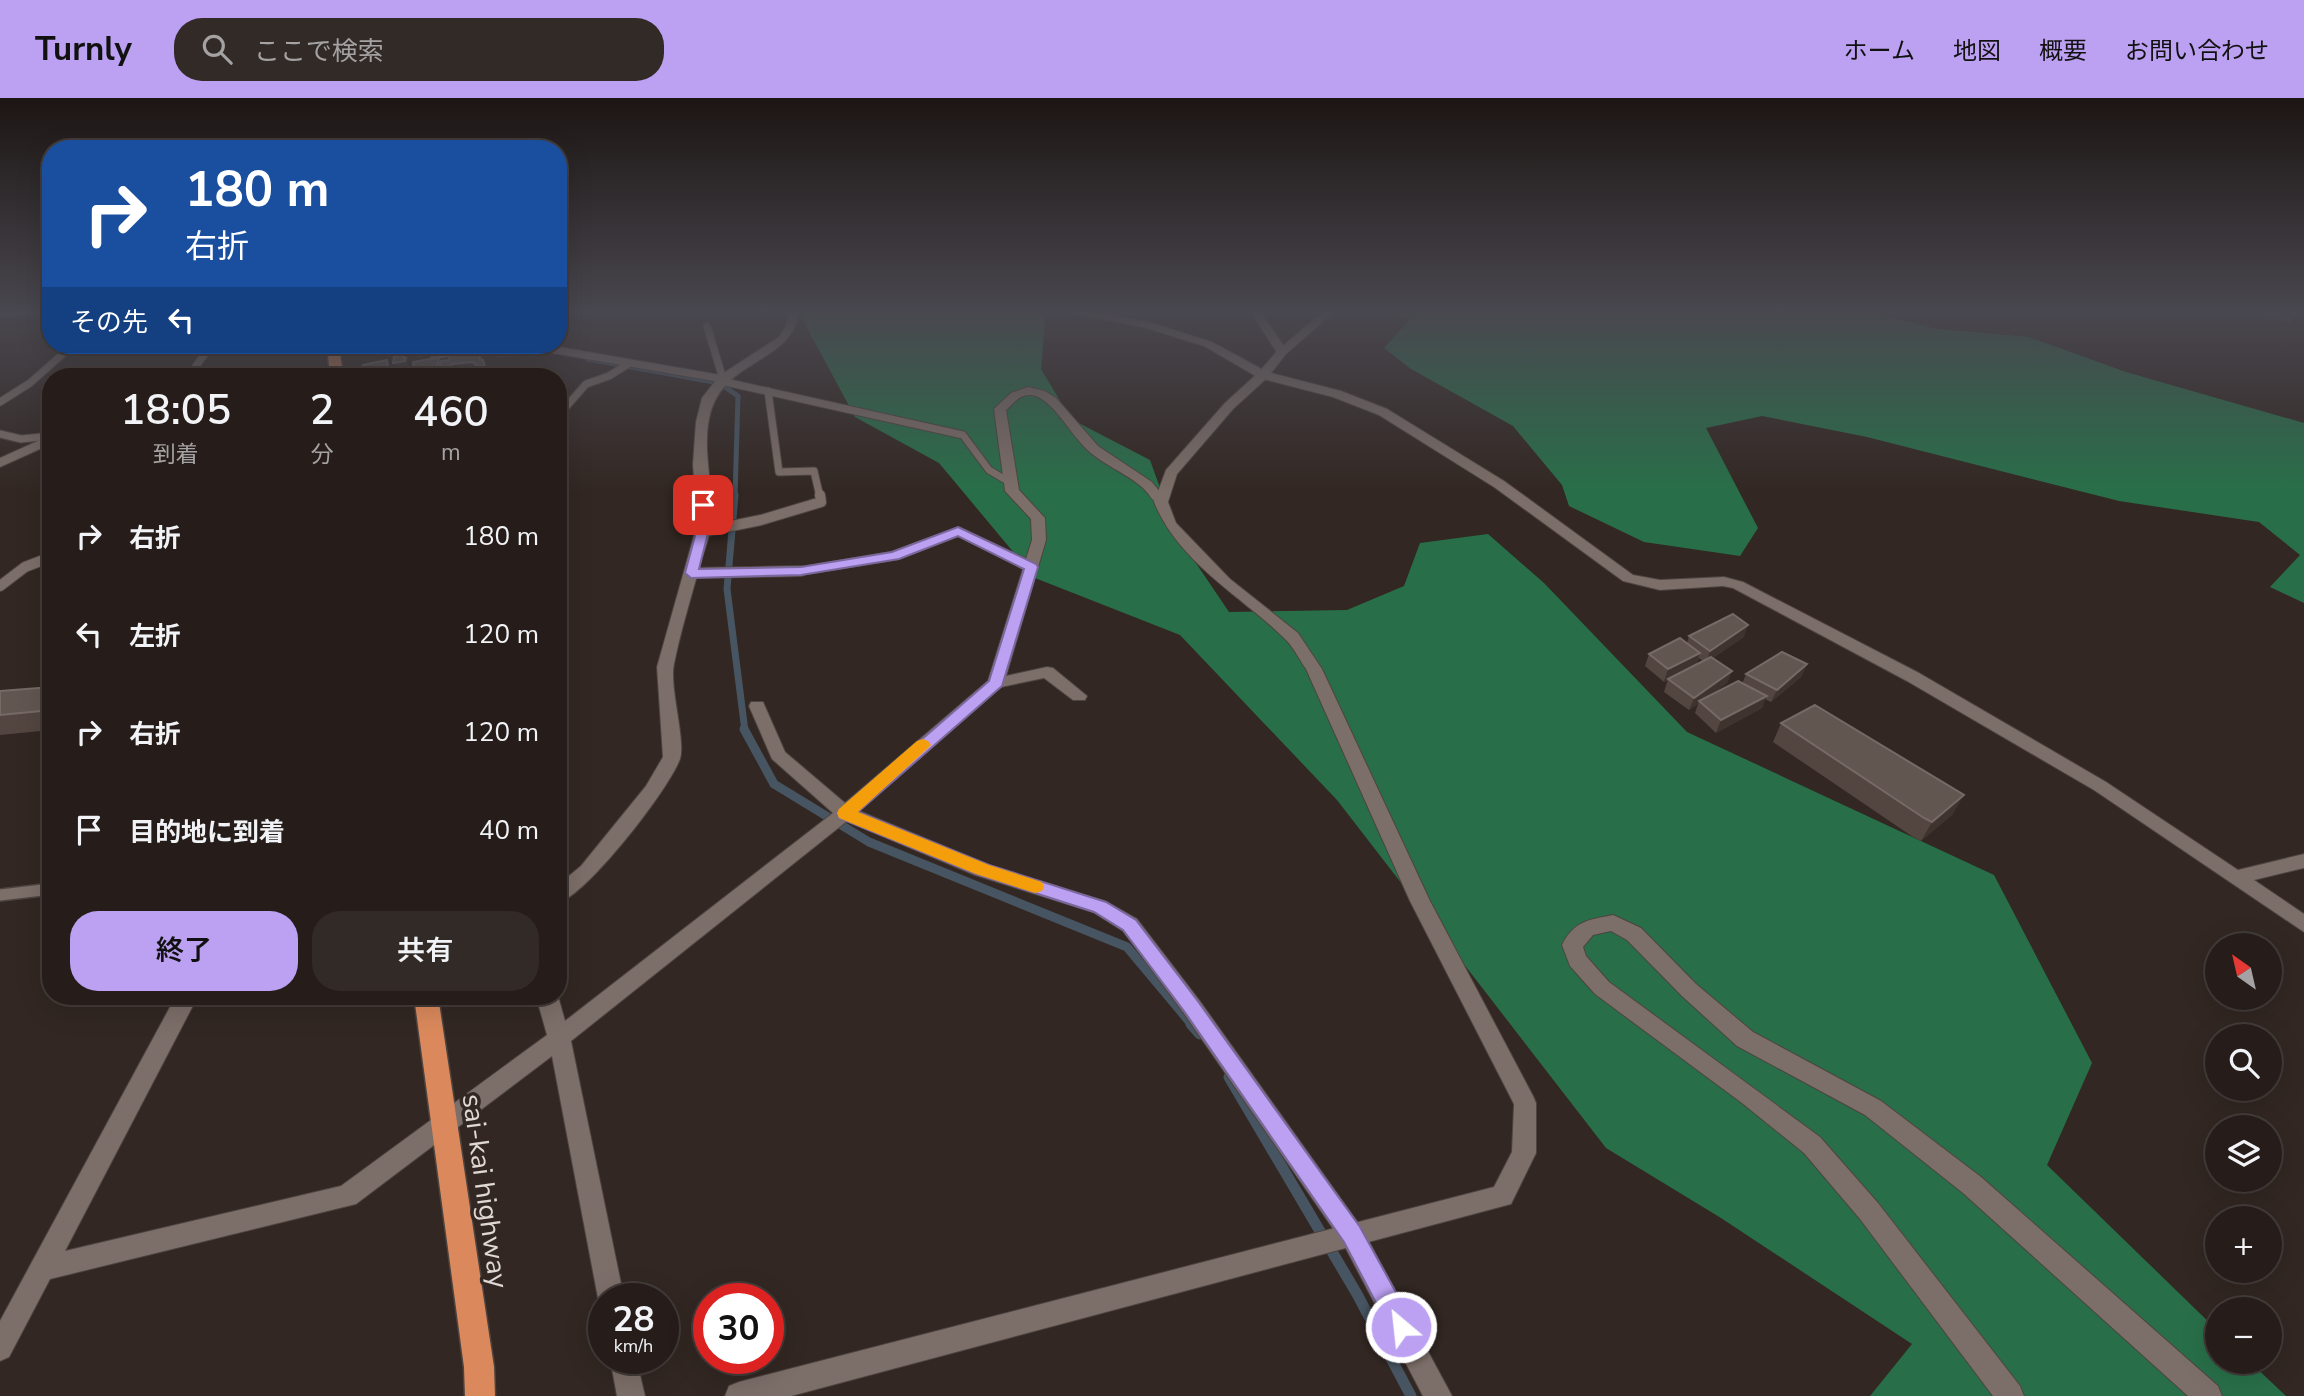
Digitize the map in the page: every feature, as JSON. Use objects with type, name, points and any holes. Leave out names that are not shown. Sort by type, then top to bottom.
[{"type":"highway","name":"sai-kai highway","points":[[427,1005],[442,1124],[479,1367],[480,1396]]},
{"type":"street","points":[[567,888],[588,871],[653,790],[672,757],[665,667],[704,525],[700,464],[702,422],[708,398],[722,380],[735,372]]},
{"type":"street","points":[[1257,372],[1337,394],[1383,412],[1499,484],[1628,578],[1660,585],[1724,582],[1738,585],[1913,677],[2088,779],[2238,877],[2304,924]]},
{"type":"street","points":[[1161,502],[1171,473],[1229,406],[1266,372]]},
{"type":"street","points":[[739,1396],[1502,1196],[1524,1153],[1525,1103],[1420,901],[1314,669],[1292,636],[1225,582],[1170,524],[1154,489],[1093,449],[1055,401],[1036,391],[1011,396],[1000,409],[1012,491],[1038,518],[1039,540],[996,683]]},
{"type":"street","points":[[0,463],[42,442]]},
{"type":"street","points":[[801,571],[894,556],[958,531],[1031,567]]},
{"type":"street","points":[[42,1269],[347,1196],[559,1038],[845,813],[996,683],[1047,672],[1079,696]]},
{"type":"street","points":[[757,706],[778,755],[845,813],[982,870],[1100,907],[1130,925],[1191,1006],[1352,1235],[1438,1396]]},
{"type":"street","points":[[2238,877],[2304,860]]},
{"type":"street","points":[[2010,1396],[1869,1211],[1812,1145],[1750,1096],[1602,988],[1577,960],[1572,945],[1587,929],[1613,923],[1634,934],[1689,990],[1745,1039],[1873,1108],[1972,1185],[2208,1396]]},
{"type":"street","points":[[0,1348],[182,1005]]},
{"type":"street","points":[[550,1005],[559,1038],[608,1283]]},
{"type":"street","points":[[626,1374],[631,1396]]},
{"type":"lane","points":[[567,406],[586,384],[616,372]]},
{"type":"lane","points":[[672,372],[722,380],[962,435],[975,456],[999,479],[1011,483]]},
{"type":"lane","points":[[720,372],[722,380]]},
{"type":"lane","points":[[0,402],[42,373]]},
{"type":"lane","points":[[702,532],[761,520],[821,502],[814,471],[779,472],[768,391]]},
{"type":"lane","points":[[0,434],[21,439],[42,438]]},
{"type":"lane","points":[[0,586],[25,567],[42,560]]},
{"type":"lane","points":[[691,573],[801,571]]},
{"type":"lane","points":[[0,895],[42,890]]},
{"type":"green space","points":[[831,372],[1043,372],[1071,419],[1150,460],[1177,535],[1229,612],[1347,610],[1404,586],[1420,543],[1488,534],[1544,583],[1687,732],[1994,875],[2092,1063],[2047,1165],[2205,1318],[2205,1374],[2263,1374],[2286,1396],[1870,1396],[1912,1344],[1721,1218],[1606,1148],[1337,800],[1180,635],[1035,578],[939,463],[855,417]]},
{"type":"green space","points":[[1416,372],[2125,372],[2304,423],[2304,603],[2270,587],[2300,555],[2259,522],[2119,501],[1867,437],[1762,416],[1706,428],[1758,528],[1740,556],[1644,542],[1569,506],[1562,485],[1513,426]]},
{"type":"building","points":[[1733,614],[1748,625],[1710,651],[1689,636]]},
{"type":"building","points":[[1680,638],[1700,653],[1668,669],[1649,654]]},
{"type":"building","points":[[1782,652],[1807,664],[1777,690],[1746,674]]},
{"type":"building","points":[[1711,657],[1732,671],[1694,698],[1668,679]]},
{"type":"building","points":[[1738,681],[1767,696],[1721,720],[1699,701]]},
{"type":"building","points":[[42,688],[42,711],[0,715],[0,691]]},
{"type":"building","points":[[1815,705],[1964,795],[1932,822],[1924,818],[1781,723]]},
{"type":"waterway","points":[[657,372],[719,383],[738,396],[735,497]]},
{"type":"waterway","points":[[735,495],[727,589],[745,731]]},
{"type":"waterway","points":[[745,731],[774,784],[869,842],[1127,947],[1193,1026]]},
{"type":"waterway","points":[[1191,1024],[1200,1034]]},
{"type":"waterway","points":[[1229,1077],[1357,1294],[1411,1396]]},
{"type":"slow traffic","points":[[923,745],[845,813],[982,870],[1035,887]]},
{"type":"route","points":[[703,505],[704,525],[691,573],[801,571],[894,556],[939,536],[958,531],[1031,567],[996,683],[845,813],[982,870],[1100,907],[1130,925],[1191,1006],[1352,1235],[1401,1327]]}]
